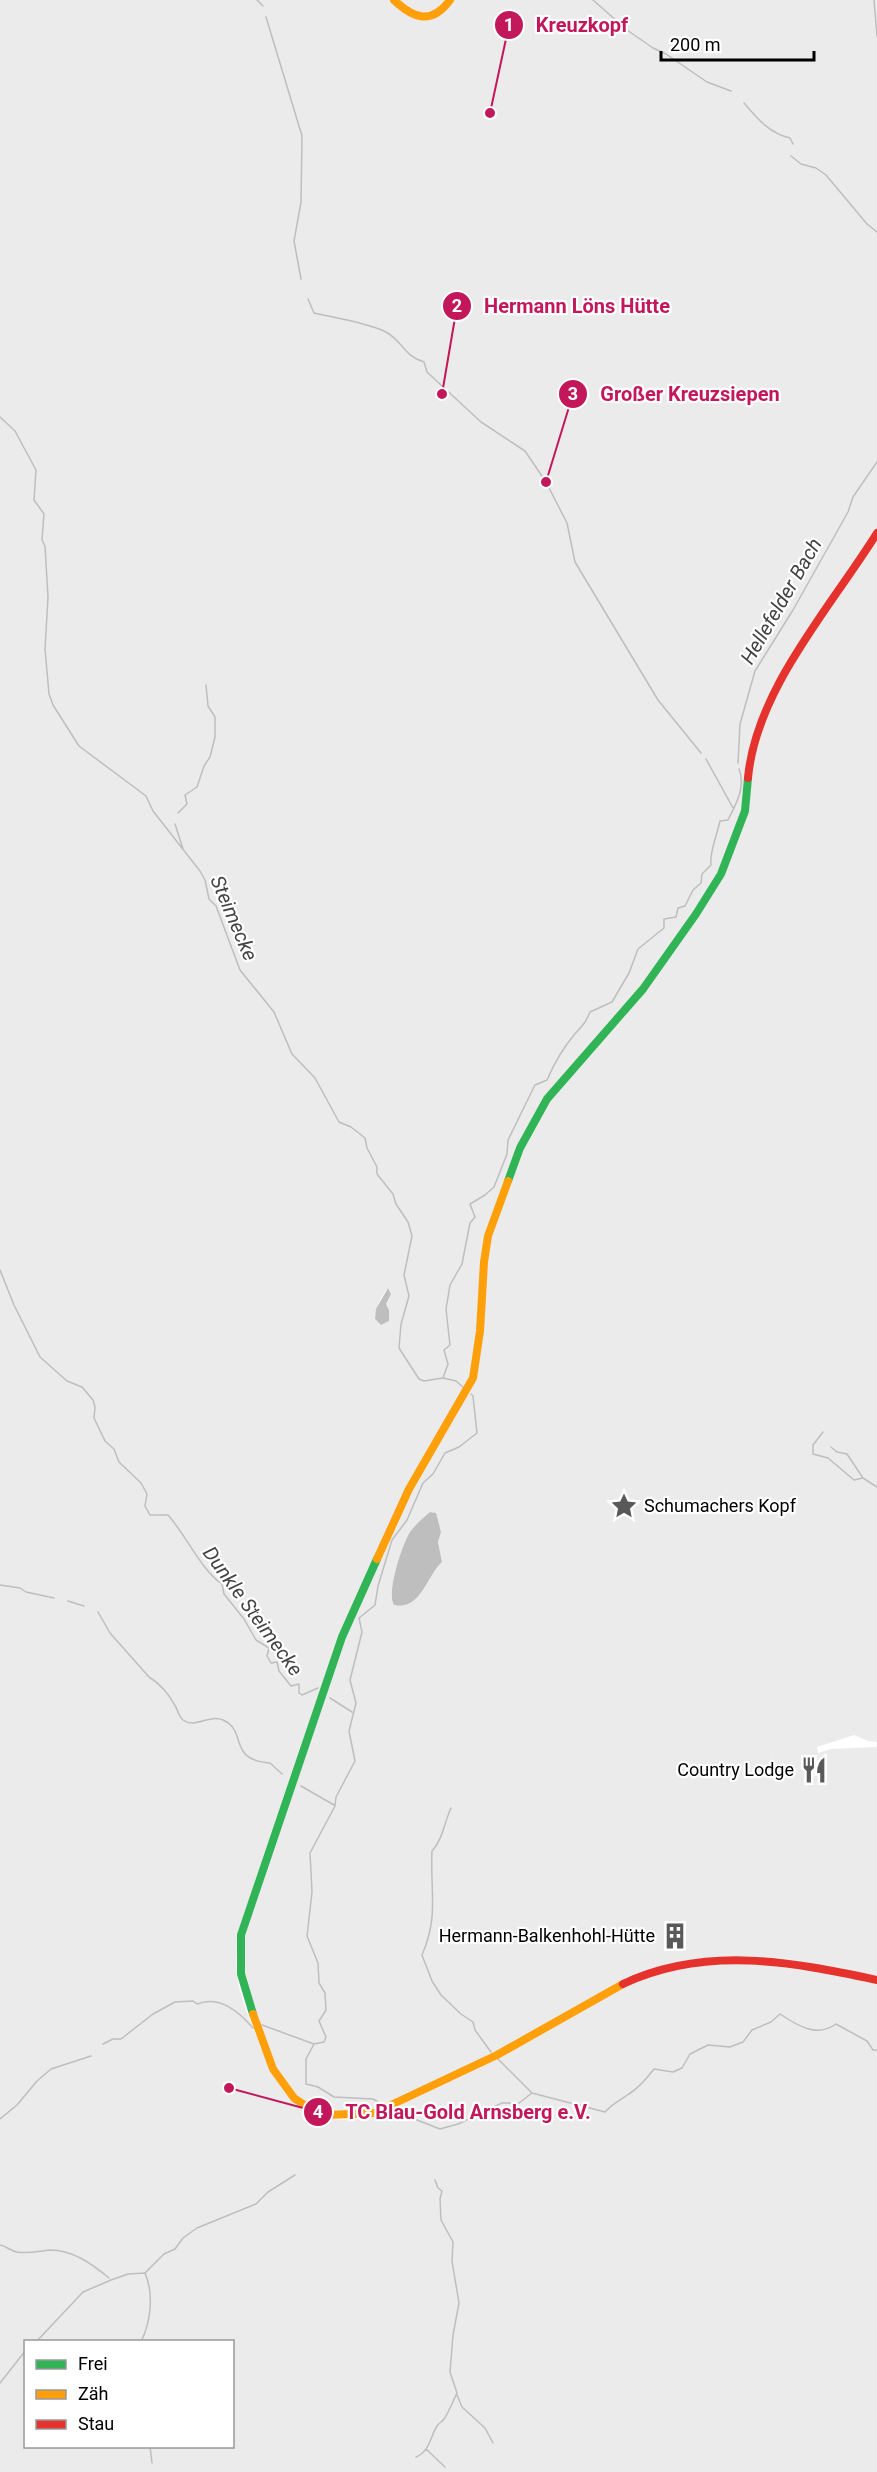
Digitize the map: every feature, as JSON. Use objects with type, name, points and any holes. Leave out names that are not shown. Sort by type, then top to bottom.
[{"type":"main road","points":[[394,0],[410,15],[422,17],[438,13],[450,0]]},
{"type":"main road","points":[[877,532],[785,673],[757,731],[749,766],[745,811],[721,874],[643,989],[547,1100],[519,1148],[488,1236],[484,1262],[480,1331],[473,1378],[409,1489],[342,1636],[241,1935],[239,1954],[241,1974],[259,2034],[278,2079],[303,2104],[328,2115],[342,2116],[374,2113],[497,2055],[626,1983],[680,1965],[735,1959],[811,1965],[877,1980]]},
{"type":"shaded area","points":[[0,0],[877,0],[877,1742],[854,1735],[817,1747],[818,1753],[831,1749],[877,1747],[877,2472],[0,2472]],"holes":[[[388,1288],[391,1294],[386,1304],[389,1310],[389,1321],[381,1325],[375,1319],[376,1311]],[[400,1504],[403,1508],[348,1626],[244,1935],[243,1975],[265,2049],[278,2075],[291,2093],[314,2108],[329,2114],[373,2112],[499,2052],[501,2054],[369,2117],[346,2120],[326,2118],[294,2101],[272,2071],[239,1989],[236,1971],[237,1952],[240,1934],[326,1673],[355,1600]],[[430,1512],[435,1513],[441,1532],[438,1542],[442,1562],[411,1603],[394,1605],[393,1580],[403,1548],[412,1530]]]},
{"type":"shaded area","points":[[388,1288],[391,1294],[386,1304],[389,1310],[389,1321],[381,1325],[375,1319],[376,1309]]},
{"type":"shaded area","points":[[430,1512],[436,1513],[441,1532],[438,1542],[442,1562],[411,1603],[394,1605],[393,1580],[403,1547],[412,1529]]},
{"type":"waterway","points":[[257,0],[263,6]]},
{"type":"waterway","points":[[593,0],[627,30],[653,48],[666,54],[707,82],[731,91]]},
{"type":"waterway","name":"Hellefelder Bach","points":[[874,0],[877,36]]},
{"type":"waterway","points":[[266,17],[302,136],[301,202],[294,241],[301,279]]},
{"type":"waterway","points":[[744,103],[764,125],[790,138],[793,144]]},
{"type":"waterway","points":[[791,156],[801,164],[816,168],[826,175],[867,224],[877,232]]},
{"type":"waterway","points":[[308,299],[314,313],[367,325],[390,335],[411,355],[424,362],[427,372],[481,422],[525,451],[546,482],[567,523],[575,562],[658,700],[701,753]]},
{"type":"waterway","name":"Steimecke","points":[[0,417],[15,431],[36,470],[34,500],[44,514],[42,540],[45,546],[48,597],[45,649],[49,694],[53,705],[79,746],[146,796],[153,811],[200,871],[205,880],[209,899],[216,906],[240,970],[274,1012],[292,1054],[315,1078],[339,1122],[351,1127],[365,1138],[367,1148],[377,1167],[377,1174],[393,1194],[396,1204],[408,1222],[412,1236],[404,1275],[409,1296],[401,1324],[399,1348],[419,1379],[424,1381],[443,1378]]},
{"type":"waterway","name":"Hellefelder Bach","points":[[738,763],[740,724],[755,671],[793,610],[848,512],[853,497],[877,462]]},
{"type":"waterway","points":[[178,813],[187,804],[185,795],[197,787],[204,766],[210,757],[215,737],[215,717],[208,706],[206,685]]},
{"type":"waterway","points":[[706,759],[733,808]]},
{"type":"waterway","name":"Hellefelder Bach","points":[[464,1388],[456,1381],[443,1378],[448,1364],[444,1350],[450,1345],[446,1309],[450,1285],[462,1264],[470,1223],[475,1217],[470,1204],[494,1187],[507,1154],[508,1140],[535,1085],[547,1080],[563,1051],[590,1012],[612,1002],[629,973],[638,949],[664,928],[664,919],[676,917],[678,908],[685,906],[693,890],[701,883],[702,874],[711,865],[712,849],[720,821],[728,820],[739,795],[741,789],[739,769]]},
{"type":"waterway","points":[[175,824],[183,849]]},
{"type":"waterway","name":"Dunkle Steimecke","points":[[0,1270],[14,1305],[40,1357],[67,1381],[82,1387],[93,1400],[94,1418],[105,1441],[114,1449],[119,1462],[141,1483],[147,1494],[145,1506],[150,1515],[168,1515],[175,1523],[200,1561],[222,1584],[224,1594],[244,1619],[256,1640],[269,1648],[267,1656],[271,1663],[277,1662],[279,1671],[291,1686],[299,1684],[299,1693],[302,1695],[318,1688]]},
{"type":"waterway","name":"Hellefelder Bach","points":[[378,2102],[373,2099],[334,2097],[318,2087],[306,2084],[306,2059],[314,2044],[324,2042],[326,2037],[319,2021],[326,2010],[325,1993],[319,1983],[318,1963],[307,1936],[312,1892],[310,1853],[335,1806],[336,1797],[355,1761],[349,1731],[356,1703],[350,1680],[362,1632],[359,1618],[375,1605],[378,1586],[392,1540],[407,1520],[423,1483],[433,1474],[445,1453],[459,1447],[477,1433],[471,1394]]},
{"type":"waterway","points":[[823,1432],[813,1445],[813,1454],[828,1458],[854,1480],[863,1478]]},
{"type":"waterway","points":[[831,1447],[837,1452],[847,1454],[863,1478],[877,1487]]},
{"type":"waterway","points":[[0,1585],[54,1598]]},
{"type":"waterway","points":[[68,1601],[84,1606]]},
{"type":"waterway","points":[[98,1612],[110,1633],[149,1677],[167,1693],[183,1720],[192,1723],[213,1719],[223,1720],[235,1731],[248,1757],[270,1763],[282,1774]]},
{"type":"waterway","name":"Dunkle Steimecke","points":[[330,1698],[352,1712]]},
{"type":"waterway","points":[[301,1786],[334,1805]]},
{"type":"waterway","points":[[451,1808],[441,1836],[432,1851],[432,1916],[422,1955],[432,1981],[441,1995],[473,2022],[475,2030],[491,2052]]},
{"type":"waterway","points":[[103,2044],[113,2039],[121,2039],[153,2014],[175,2002],[221,2003],[242,2016],[253,2028]]},
{"type":"waterway","name":"Hellefelder Bach","points":[[394,2111],[440,2129],[458,2124],[502,2103],[519,2103],[532,2093],[605,2112],[636,2089],[654,2069],[673,2072],[682,2068],[690,2054],[708,2045],[730,2047],[743,2042],[752,2030],[771,2022],[780,2014],[808,2029],[822,2030],[836,2024],[867,2041],[873,2050],[877,2050]]},
{"type":"waterway","points":[[262,2025],[314,2044]]},
{"type":"waterway","points":[[0,2119],[17,2105],[37,2081],[51,2069],[91,2056]]},
{"type":"waterway","points":[[498,2059],[531,2092]]},
{"type":"waterway","points":[[38,2340],[83,2292],[128,2274],[145,2273],[164,2254],[175,2249],[183,2238],[197,2228],[256,2204],[268,2192],[295,2175]]},
{"type":"waterway","points":[[416,2457],[427,2447],[457,2393],[450,2372],[453,2335],[459,2303],[452,2261],[453,2242],[441,2220],[442,2191],[435,2180]]},
{"type":"waterway","points":[[0,2245],[21,2253],[50,2250],[67,2252],[89,2263],[109,2278]]},
{"type":"waterway","points":[[142,2340],[150,2308],[150,2290],[145,2273]]},
{"type":"waterway","points":[[0,2383],[24,2353]]},
{"type":"waterway","points":[[457,2395],[462,2407],[485,2428],[493,2443]]},
{"type":"waterway","points":[[150,2448],[152,2463]]},
{"type":"waterway","points":[[426,2449],[445,2467]]},
{"type":"traffic: fast","points":[[508,1181],[520,1148],[547,1099],[643,989],[721,874],[745,811],[748,778]]},
{"type":"traffic: fast","points":[[253,2014],[241,1974],[241,1935],[342,1637],[377,1559]]},
{"type":"traffic: slow","points":[[394,0],[409,12],[423,16],[436,13],[450,0]]},
{"type":"traffic: slow","points":[[377,1559],[409,1489],[473,1378],[480,1331],[484,1262],[488,1236],[508,1181]]},
{"type":"traffic: slow","points":[[253,2014],[273,2069],[294,2098],[309,2108],[328,2115],[374,2113],[497,2055],[623,1984]]},
{"type":"traffic: jam","points":[[748,778],[754,745],[765,713],[780,681],[798,650],[877,533]]},
{"type":"traffic: jam","points":[[623,1984],[654,1972],[686,1964],[717,1961],[781,1963],[877,1980]]},
{"type":"place","name":"Kreuzkopf","points":[[490,113]]},
{"type":"place","name":"Hermann Löns Hütte","points":[[442,394]]},
{"type":"place","name":"Großer Kreuzsiepen","points":[[546,482]]},
{"type":"place","name":"Schumachers Kopf","points":[[624,1506]]},
{"type":"place","name":"Country Lodge","points":[[814,1770]]},
{"type":"place","name":"Hermann-Balkenhohl-Hütte","points":[[675,1936]]},
{"type":"place","name":"TC Blau-Gold Arnsberg e.V.","points":[[229,2088]]}]
